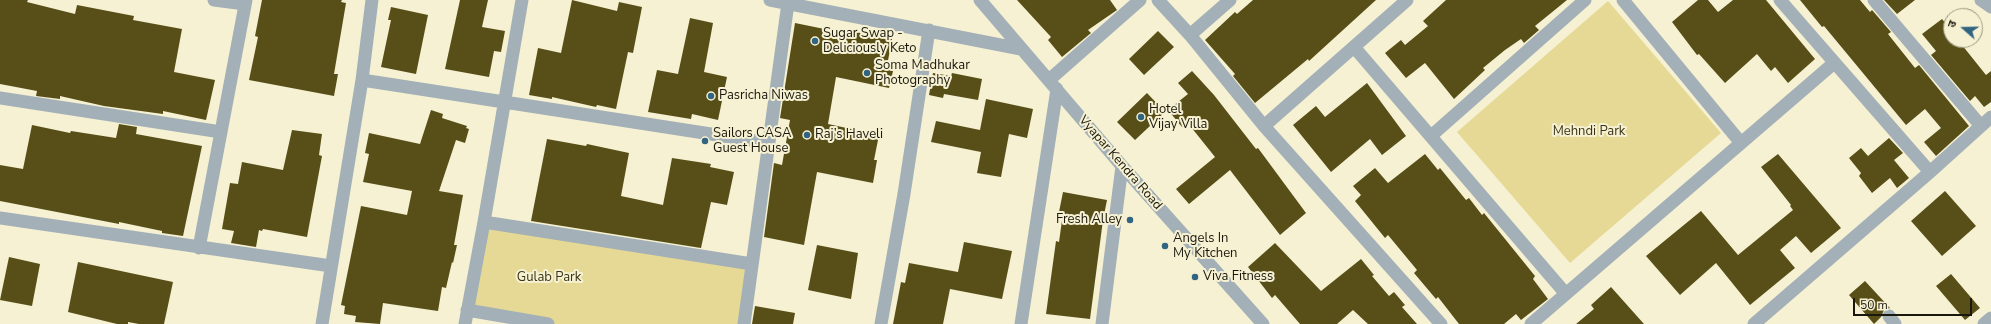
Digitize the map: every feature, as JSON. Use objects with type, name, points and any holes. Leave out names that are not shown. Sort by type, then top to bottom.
[{"type":"street","points":[[199,248],[246,2],[214,0]]},
{"type":"street","points":[[322,324],[362,80],[372,0]]},
{"type":"street","points":[[465,324],[522,0]]},
{"type":"street","points":[[770,0],[1021,49]]},
{"type":"street","name":"Vyapar Kendra Road","points":[[980,0],[1122,166],[1263,324]]},
{"type":"street","points":[[1021,324],[1053,85],[1140,0]]},
{"type":"street","points":[[1158,0],[1190,35],[1264,126],[1440,324]]},
{"type":"street","points":[[1190,35],[1230,0]]},
{"type":"street","points":[[1264,126],[1407,0]]},
{"type":"street","points":[[1430,136],[1585,0]]},
{"type":"street","points":[[1623,0],[1741,143]]},
{"type":"street","points":[[1780,0],[1930,172]]},
{"type":"street","points":[[1754,324],[1930,172],[1986,121],[1874,0]]},
{"type":"street","points":[[1981,0],[1991,7]]},
{"type":"street","points":[[744,324],[769,144],[786,2]]},
{"type":"street","points":[[881,324],[904,194],[929,30]]},
{"type":"street","points":[[1354,47],[1566,294]]},
{"type":"street","points":[[1531,324],[1834,63]]},
{"type":"street","points":[[362,80],[769,144]]},
{"type":"street","points":[[0,98],[220,132]]},
{"type":"street","points":[[1102,324],[1122,166]]},
{"type":"street","points":[[0,218],[331,266]]},
{"type":"street","points":[[484,222],[752,264]]},
{"type":"street","points":[[467,310],[548,324]]},
{"type":"street","points":[[1984,324],[1991,318]]},
{"type":"green space","name":"Mehndi Park","points":[[1608,1],[1721,133],[1570,263],[1457,132]]},
{"type":"green space","name":"Gulab Park","points":[[484,222],[752,264],[744,324],[548,324],[467,310]]},
{"type":"building","points":[[0,0],[28,0],[27,2],[75,14],[77,5],[134,16],[133,20],[182,29],[174,72],[215,80],[206,120],[163,111],[163,114],[104,106],[60,96],[60,99],[36,96],[37,91],[0,84]]},
{"type":"building","points":[[262,0],[342,0],[341,2],[346,3],[334,74],[338,74],[334,96],[249,80],[258,37],[255,36]]},
{"type":"building","points":[[460,0],[488,0],[482,27],[505,31],[501,52],[494,51],[489,77],[445,69]]},
{"type":"building","points":[[572,0],[617,11],[619,2],[642,7],[633,53],[628,52],[616,109],[597,105],[596,107],[552,97],[552,99],[529,95],[538,48],[561,53]]},
{"type":"building","points":[[1017,0],[1110,0],[1117,10],[1088,30],[1091,33],[1062,57],[1048,40],[1051,37]]},
{"type":"building","points":[[1253,0],[1376,0],[1309,61],[1308,59],[1255,103],[1233,76],[1235,74],[1205,40],[1235,12],[1237,14]]},
{"type":"building","points":[[1446,0],[1567,0],[1535,26],[1539,30],[1524,43],[1521,39],[1483,68],[1485,70],[1454,99],[1425,63],[1406,78],[1385,53],[1401,40],[1405,45],[1428,26],[1423,21]]},
{"type":"building","points":[[1698,0],[1708,0],[1718,12],[1733,0],[1766,0],[1815,59],[1788,83],[1775,67],[1771,71],[1757,54],[1725,83],[1699,54],[1697,55],[1672,22]]},
{"type":"building","points":[[1800,0],[1860,0],[1870,12],[1872,10],[1891,32],[1888,34],[1915,68],[1919,65],[1969,126],[1936,156],[1924,142],[1941,128],[1925,109],[1906,125],[1824,26],[1822,27]]},
{"type":"building","points":[[1884,0],[1915,0],[1897,14]]},
{"type":"building","points":[[391,7],[428,15],[416,74],[381,67],[391,20],[388,20]]},
{"type":"building","points":[[690,18],[713,23],[704,72],[727,77],[718,120],[692,114],[691,119],[648,112],[657,70],[678,74]]},
{"type":"building","points":[[1942,19],[1943,48],[1964,48],[1986,75],[1991,71],[1991,102],[1984,107],[1975,96],[1970,101],[1931,55],[1936,51],[1922,34]]},
{"type":"building","points":[[795,23],[849,34],[850,31],[892,39],[887,66],[894,67],[889,88],[836,77],[828,124],[879,135],[874,160],[877,160],[873,183],[817,172],[804,245],[764,237],[774,163],[782,165],[790,120],[780,118]]},
{"type":"building","points":[[1158,31],[1174,47],[1144,75],[1129,59]]},
{"type":"building","points":[[1192,71],[1214,95],[1256,149],[1258,148],[1306,213],[1280,235],[1230,170],[1189,204],[1176,189],[1215,157],[1187,122],[1182,127],[1168,110],[1188,94],[1178,83]]},
{"type":"building","points":[[933,73],[951,76],[952,73],[982,79],[978,100],[944,94],[943,98],[929,95]]},
{"type":"building","points":[[1367,83],[1406,136],[1382,155],[1370,139],[1331,172],[1293,125],[1316,106],[1325,117]]},
{"type":"building","name":"Hotel Vijay Villa","points":[[1147,93],[1165,112],[1135,140],[1117,122]]},
{"type":"building","points":[[986,99],[1033,109],[1027,138],[1009,134],[1001,177],[977,173],[981,152],[931,142],[936,121],[980,130]]},
{"type":"building","points":[[431,110],[443,114],[442,118],[467,126],[466,128],[469,129],[465,143],[456,140],[439,191],[463,195],[454,245],[457,245],[446,288],[442,287],[438,311],[383,303],[380,324],[355,322],[356,316],[344,314],[345,306],[341,305],[361,206],[407,215],[412,191],[363,182],[369,154],[365,153],[369,133],[420,144]]},
{"type":"building","points":[[119,124],[137,127],[136,134],[202,146],[183,236],[162,233],[162,231],[119,222],[119,224],[0,201],[0,165],[23,169],[32,125],[70,133],[71,131],[116,138]]},
{"type":"building","points":[[292,130],[322,134],[319,155],[322,156],[307,237],[263,229],[262,231],[259,230],[256,247],[231,243],[234,231],[222,229],[230,183],[238,184],[242,162],[283,170]]},
{"type":"building","points":[[1889,138],[1903,153],[1894,160],[1909,178],[1897,188],[1890,178],[1872,193],[1859,176],[1861,173],[1849,158],[1861,148],[1868,156]]},
{"type":"building","points":[[547,139],[586,146],[587,144],[629,153],[621,196],[663,205],[672,158],[711,164],[710,167],[734,172],[727,205],[711,202],[701,248],[531,221]]},
{"type":"building","points":[[1425,154],[1438,170],[1440,168],[1466,200],[1469,198],[1482,215],[1484,213],[1535,276],[1533,279],[1548,299],[1521,320],[1516,314],[1504,324],[1459,324],[1438,297],[1436,299],[1414,273],[1417,270],[1388,235],[1385,238],[1355,201],[1361,195],[1353,186],[1375,168],[1388,183]]},
{"type":"building","points":[[1778,154],[1841,228],[1811,253],[1796,236],[1780,250],[1795,268],[1750,305],[1716,263],[1680,295],[1646,256],[1701,211],[1738,255],[1793,210],[1790,206],[1791,205],[1761,167]]},
{"type":"building","points":[[1945,191],[1976,226],[1942,256],[1911,221]]},
{"type":"building","points":[[1063,192],[1107,200],[1090,319],[1046,314],[1056,241],[1059,242],[1063,213],[1059,212]]},
{"type":"building","points":[[964,242],[1012,251],[1002,299],[950,289],[943,324],[893,324],[901,282],[905,283],[909,263],[958,272]]},
{"type":"building","points":[[1275,243],[1321,291],[1361,259],[1374,275],[1372,276],[1389,296],[1394,292],[1405,305],[1402,307],[1417,324],[1368,324],[1353,310],[1337,324],[1300,324],[1275,295],[1272,298],[1248,267]]},
{"type":"building","points":[[817,245],[858,253],[851,299],[808,290]]},
{"type":"building","points":[[9,257],[40,264],[32,306],[0,300]]},
{"type":"building","points":[[78,262],[173,282],[164,324],[139,324],[128,322],[128,324],[117,324],[68,312]]},
{"type":"building","points":[[1951,274],[1980,308],[1965,320],[1936,286]]},
{"type":"building","points":[[1865,281],[1890,308],[1884,310],[1881,317],[1874,324],[1849,295]]},
{"type":"building","points":[[1611,287],[1644,324],[1576,324],[1594,309],[1591,305]]},
{"type":"building","points":[[755,306],[795,313],[793,324],[752,324]]},
{"type":"place","name":"Sugar Swap - Deliciously Keto","points":[[815,41]]},
{"type":"place","name":"Soma Madhukar Photography","points":[[867,73]]},
{"type":"place","name":"Pasricha Niwas","points":[[711,96]]},
{"type":"place","name":"Hotel Vijay Villa","points":[[1141,117]]},
{"type":"place","name":"Raj’s Haveli","points":[[807,135]]},
{"type":"place","name":"Sailors CASA Guest House","points":[[705,141]]},
{"type":"place","name":"Fresh Alley","points":[[1130,220]]},
{"type":"place","name":"Angels In My Kitchen","points":[[1165,246]]},
{"type":"place","name":"Viva Fitness","points":[[1195,277]]}]
